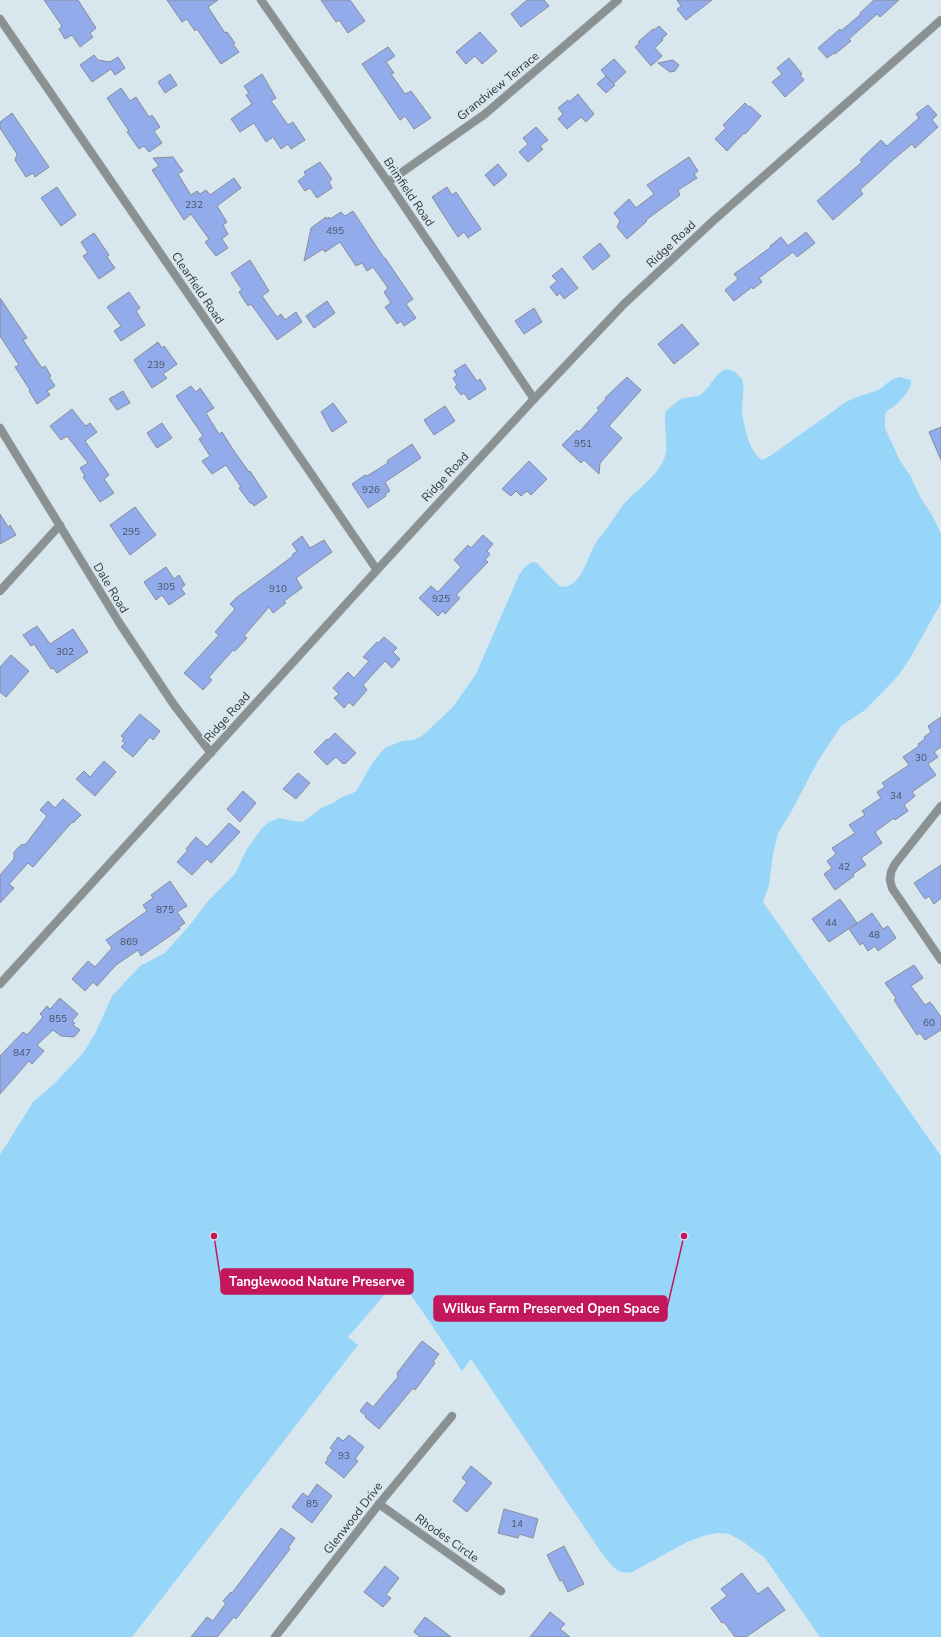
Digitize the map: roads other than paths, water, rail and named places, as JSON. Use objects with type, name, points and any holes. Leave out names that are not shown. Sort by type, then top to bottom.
[{"type":"street","name":"Brimfield Road","points":[[262,0],[388,182],[534,398]]},
{"type":"street","name":"Grandview Terrace","points":[[388,182],[485,114],[618,0]]},
{"type":"street","name":"Clearfield Road","points":[[0,19],[377,570]]},
{"type":"street","name":"Ridge Road","points":[[0,984],[534,398],[619,309],[672,258],[755,183],[941,20]]},
{"type":"street","name":"Dale Road","points":[[0,428],[138,653],[211,753]]},
{"type":"street","points":[[0,591],[60,526]]},
{"type":"street","points":[[941,806],[895,864],[891,872],[890,880],[896,895],[941,960]]},
{"type":"street","name":"Glenwood Drive","points":[[275,1637],[379,1504],[452,1416]]},
{"type":"street","name":"Rhodes Circle","points":[[379,1504],[501,1591]]},
{"type":"place","name":"Tanglewood Nature Preserve","points":[[214,1236]]},
{"type":"place","name":"Wilkus Farm Preserved Open Space","points":[[684,1236]]}]
